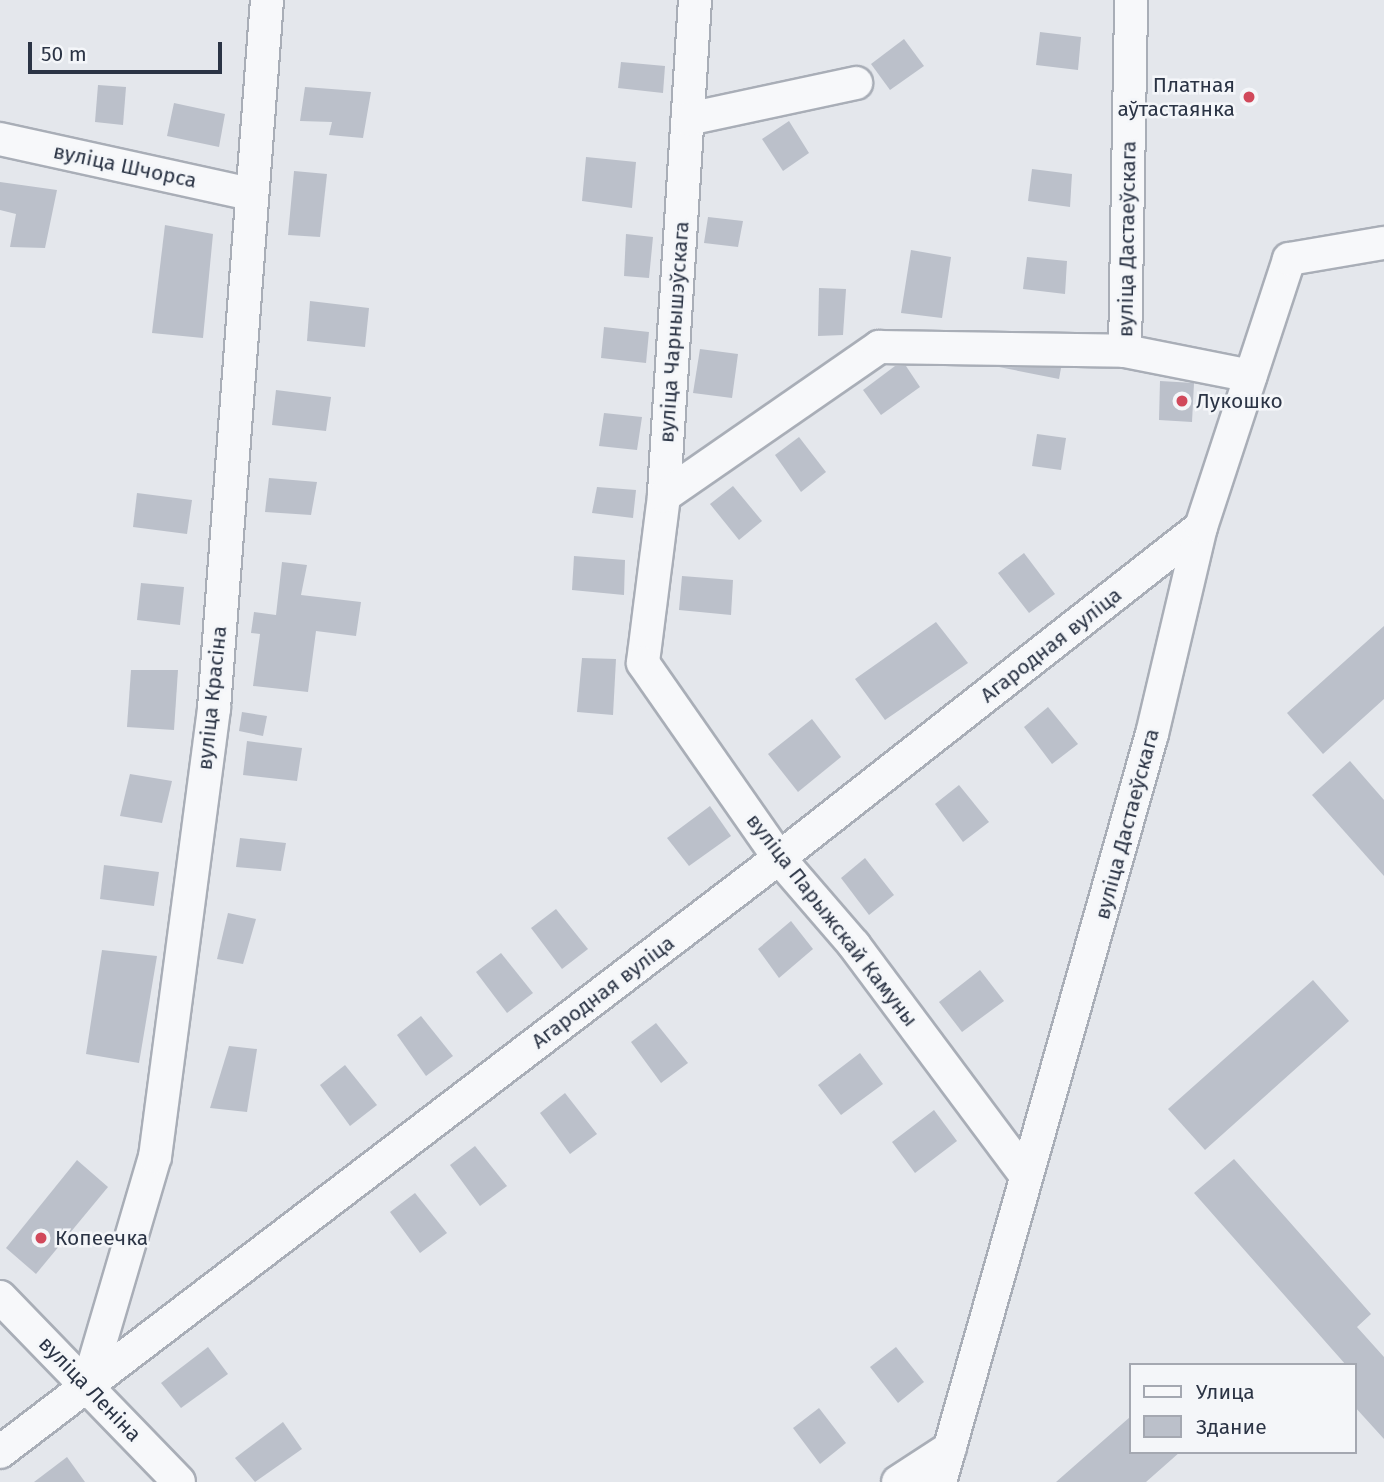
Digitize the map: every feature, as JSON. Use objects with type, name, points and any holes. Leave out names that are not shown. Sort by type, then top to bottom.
[{"type":"street","name":"вуліца Красіна","points":[[88,1384],[157,1143],[214,708],[250,194],[267,0]]},
{"type":"street","name":"вуліца Чарнышэўскага","points":[[643,663],[664,496],[695,0]]},
{"type":"street","name":"вуліца Дастаеўскага","points":[[1125,351],[1131,0]]},
{"type":"street","points":[[688,120],[856,83]]},
{"type":"street","name":"вуліца Шчорса","points":[[0,139],[250,194]]},
{"type":"street","name":"вуліца Дастаеўскага","points":[[940,1482],[1152,734],[1200,527],[1289,260],[1384,243]]},
{"type":"street","points":[[664,496],[879,348],[1125,351],[1251,376]]},
{"type":"street","name":"Агародная вуліца","points":[[0,1452],[779,858],[1200,527]]},
{"type":"street","name":"вуліца Парыжскай Камуны","points":[[643,663],[779,858],[854,945],[1026,1174]]},
{"type":"street","name":"вуліца Леніна","points":[[0,1297],[88,1384],[179,1482]]},
{"type":"street","points":[[898,1482],[950,1448]]},
{"type":"building","points":[[1040,32],[1081,37],[1078,70],[1036,65]]},
{"type":"building","points":[[904,39],[924,66],[890,90],[871,64]]},
{"type":"building","points":[[621,62],[665,66],[663,93],[618,88]]},
{"type":"building","points":[[98,85],[126,87],[123,125],[95,122]]},
{"type":"building","points":[[305,87],[371,92],[363,138],[329,135],[332,122],[300,121]]},
{"type":"building","points":[[174,103],[225,114],[219,147],[167,136]]},
{"type":"building","points":[[789,121],[809,153],[783,171],[762,139]]},
{"type":"building","points":[[586,157],[636,162],[632,208],[582,201]]},
{"type":"building","points":[[1032,169],[1072,174],[1070,207],[1028,201]]},
{"type":"building","points":[[294,171],[327,174],[320,237],[288,235]]},
{"type":"building","points":[[0,182],[57,190],[45,248],[10,247],[16,214],[0,210]]},
{"type":"building","points":[[708,217],[743,221],[738,247],[704,243]]},
{"type":"building","points":[[165,225],[213,234],[203,338],[152,333]]},
{"type":"building","points":[[626,234],[653,237],[649,278],[624,276]]},
{"type":"building","points":[[911,250],[951,257],[942,318],[901,313]]},
{"type":"building","points":[[1027,257],[1067,261],[1065,294],[1023,289]]},
{"type":"building","points":[[819,288],[846,289],[843,335],[818,336]]},
{"type":"building","points":[[310,301],[369,308],[365,347],[307,341]]},
{"type":"building","points":[[604,327],[649,332],[646,363],[601,358]]},
{"type":"building","points":[[700,349],[738,354],[732,398],[693,393]]},
{"type":"building","points":[[895,366],[906,366],[920,387],[881,415],[863,390]]},
{"type":"building","points":[[999,367],[1061,368],[1059,379]]},
{"type":"building","points":[[1160,381],[1194,383],[1192,422],[1159,420]]},
{"type":"building","points":[[276,390],[331,397],[326,431],[272,425]]},
{"type":"building","points":[[604,413],[642,417],[637,450],[599,446]]},
{"type":"building","points":[[1037,434],[1066,438],[1061,470],[1032,466]]},
{"type":"building","points":[[799,437],[826,472],[801,492],[775,455]]},
{"type":"building","points":[[269,478],[317,482],[311,515],[265,512]]},
{"type":"building","points":[[733,486],[762,521],[739,540],[710,504]]},
{"type":"building","points":[[597,487],[636,490],[633,518],[592,513]]},
{"type":"building","points":[[137,493],[192,500],[187,534],[133,527]]},
{"type":"building","points":[[1024,553],[1055,594],[1029,613],[998,573]]},
{"type":"building","points":[[574,556],[625,560],[624,595],[572,590]]},
{"type":"building","points":[[282,562],[307,565],[301,595],[361,602],[356,636],[316,631],[308,692],[253,686],[260,634],[251,633],[254,612],[276,615]]},
{"type":"building","points":[[682,576],[733,580],[731,615],[679,610]]},
{"type":"building","points":[[141,583],[184,587],[180,625],[137,620]]},
{"type":"building","points":[[936,622],[968,663],[885,720],[855,679]]},
{"type":"building","points":[[1384,626],[1384,699],[1323,754],[1287,713]]},
{"type":"building","points":[[582,658],[616,659],[613,715],[577,712]]},
{"type":"building","points":[[131,670],[178,670],[174,730],[127,727]]},
{"type":"building","points":[[1048,707],[1078,744],[1052,764],[1024,727]]},
{"type":"building","points":[[242,712],[267,716],[263,736],[239,731]]},
{"type":"building","points":[[812,719],[841,757],[798,792],[768,754]]},
{"type":"building","points":[[247,741],[302,748],[297,781],[243,775]]},
{"type":"building","points":[[1350,761],[1384,800],[1384,876],[1312,795]]},
{"type":"building","points":[[130,774],[172,781],[162,823],[120,816]]},
{"type":"building","points":[[959,785],[989,822],[963,842],[935,804]]},
{"type":"building","points":[[710,806],[731,836],[689,866],[667,838]]},
{"type":"building","points":[[240,838],[286,843],[281,871],[236,867]]},
{"type":"building","points":[[865,858],[894,895],[869,915],[841,878]]},
{"type":"building","points":[[104,865],[159,872],[154,906],[100,899]]},
{"type":"building","points":[[556,909],[588,949],[562,969],[531,928]]},
{"type":"building","points":[[228,913],[256,919],[243,964],[217,959]]},
{"type":"building","points":[[791,921],[813,949],[779,978],[758,949]]},
{"type":"building","points":[[102,950],[157,956],[139,1063],[86,1054]]},
{"type":"building","points":[[501,953],[533,993],[507,1013],[476,972]]},
{"type":"building","points":[[980,970],[1004,1001],[962,1032],[939,1002]]},
{"type":"building","points":[[1313,980],[1349,1021],[1205,1150],[1168,1109]]},
{"type":"building","points":[[421,1016],[453,1056],[426,1076],[397,1035]]},
{"type":"building","points":[[656,1023],[688,1063],[661,1083],[631,1042]]},
{"type":"building","points":[[229,1046],[257,1049],[247,1112],[210,1108]]},
{"type":"building","points":[[860,1053],[883,1084],[841,1115],[818,1085]]},
{"type":"building","points":[[345,1065],[377,1105],[350,1126],[320,1085]]},
{"type":"building","points":[[565,1093],[597,1134],[570,1154],[540,1113]]},
{"type":"building","points":[[934,1110],[957,1141],[915,1173],[892,1142]]},
{"type":"building","points":[[475,1146],[507,1186],[480,1206],[450,1165]]},
{"type":"building","points":[[1234,1159],[1371,1314],[1357,1327],[1384,1357],[1384,1439],[1356,1408],[1356,1363],[1344,1363],[1194,1193]]},
{"type":"building","points":[[77,1160],[108,1187],[36,1274],[6,1248]]},
{"type":"building","points":[[415,1193],[447,1233],[420,1253],[390,1212]]},
{"type":"building","points":[[208,1347],[228,1374],[181,1408],[161,1383]]},
{"type":"building","points":[[896,1347],[924,1382],[898,1403],[870,1367]]},
{"type":"building","points":[[819,1408],[846,1443],[820,1464],[793,1428]]},
{"type":"building","points":[[1128,1419],[1128,1454],[1178,1454],[1146,1482],[1056,1482]]},
{"type":"building","points":[[283,1422],[302,1449],[255,1482],[235,1458]]},
{"type":"building","points":[[67,1457],[85,1482],[34,1482]]},
{"type":"place","name":"Платная аўтастаянка","points":[[1249,97]]},
{"type":"place","name":"Лукошко","points":[[1182,401]]},
{"type":"place","name":"Копеечка","points":[[41,1238]]}]
